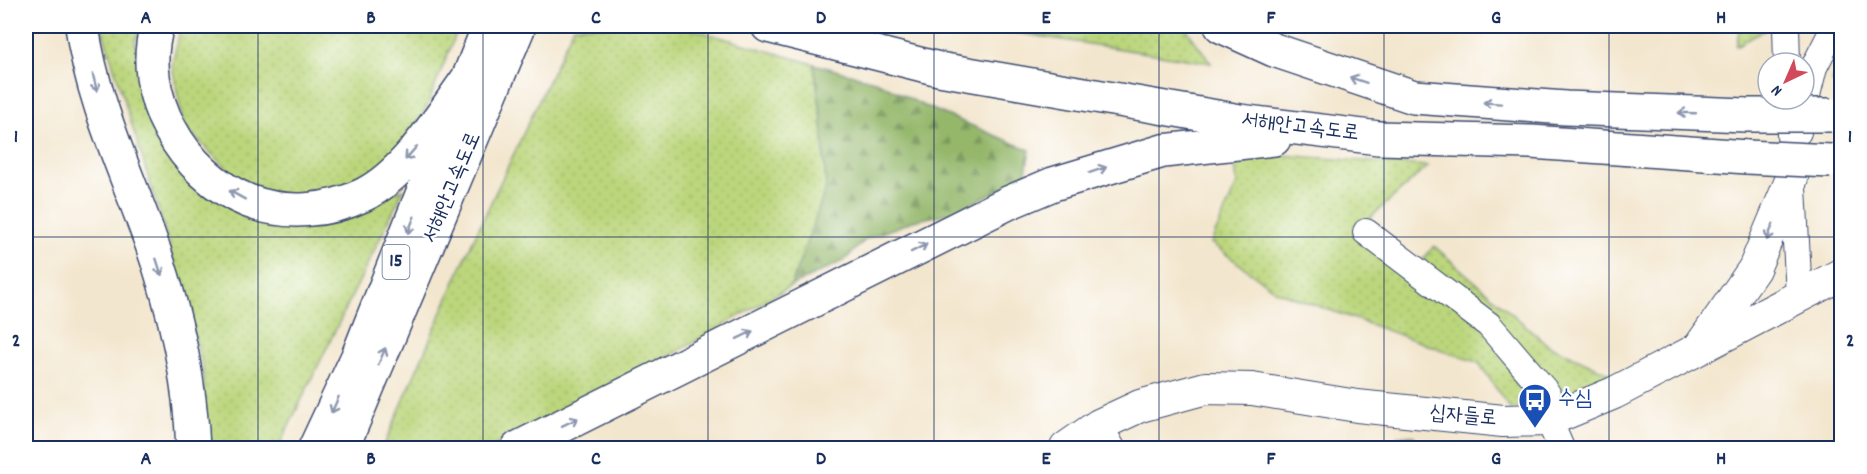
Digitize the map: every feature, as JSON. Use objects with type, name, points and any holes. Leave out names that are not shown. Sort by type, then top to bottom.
[{"type":"highway","points":[[82,26],[96,88],[168,295],[189,386],[193,448]]},
{"type":"highway","points":[[157,26],[153,77],[167,124],[179,144],[210,177],[228,190],[247,201],[287,210],[327,207],[365,194],[382,183],[484,77]]},
{"type":"highway","name":"서해안고속도로","points":[[342,448],[484,77],[489,26]]},
{"type":"highway","name":"서해안고속도로","points":[[315,448],[484,77],[519,26]]},
{"type":"highway","name":"서해안고속도로","points":[[768,26],[939,69],[1240,121],[1379,138],[1531,142],[1836,161]]},
{"type":"highway","points":[[1221,26],[1274,50],[1414,97],[1566,108],[1746,115],[1836,115]]},
{"type":"highway","points":[[518,448],[998,208],[1053,184],[1163,152],[1209,145],[1293,138],[1379,138]]},
{"type":"main road","points":[[1697,351],[1754,269],[1791,170]]},
{"type":"main road","name":"십자들로","points":[[1066,448],[1106,437],[1140,406],[1206,388],[1252,389],[1357,406],[1503,421],[1549,420],[1614,393],[1842,274]]},
{"type":"street","points":[[1786,26],[1787,51]]},
{"type":"street","points":[[1791,170],[1814,67],[1835,26]]},
{"type":"street","points":[[1789,111],[1799,295]]},
{"type":"street","points":[[1366,232],[1490,325],[1547,393],[1549,420],[1561,448]]},
{"type":"green space","points":[[101,26],[140,26],[135,43],[161,142],[306,223],[404,189],[278,448],[205,448],[203,367],[165,231]]},
{"type":"green space","points":[[181,26],[459,26],[421,121],[380,168],[327,207],[243,184],[184,127],[172,65]]},
{"type":"green space","points":[[574,26],[681,26],[814,64],[822,120],[826,188],[791,286],[677,352],[490,448],[383,448],[469,249]]},
{"type":"green space","points":[[974,26],[1184,26],[1211,63]]},
{"type":"green space","points":[[1740,26],[1771,26],[1736,46]]},
{"type":"green space","points":[[1841,47],[1841,82],[1832,82]]},
{"type":"green space","points":[[814,64],[878,82],[920,104],[1030,150],[1025,177],[954,212],[913,221],[866,239],[845,260],[791,286],[826,188],[822,120]]},
{"type":"green space","points":[[1283,155],[1428,166],[1353,233],[1420,263],[1434,246],[1548,345],[1615,376],[1576,396],[1510,409],[1479,363],[1276,291],[1211,243],[1237,184],[1234,156]]},
{"type":"green space","points":[[1397,436],[1414,436],[1419,448],[1395,448]]},
{"type":"place","name":"수심","points":[[1535,429]]}]
